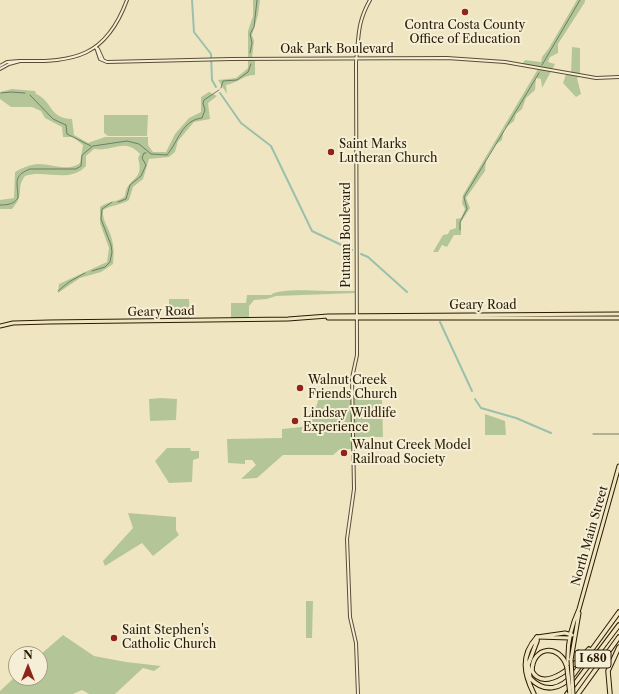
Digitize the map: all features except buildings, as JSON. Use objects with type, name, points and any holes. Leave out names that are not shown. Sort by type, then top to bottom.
[{"type":"highway","points":[[536,637],[537,641],[528,665],[528,674],[534,683],[547,689],[560,687],[566,684],[619,612]]},
{"type":"highway","name":"I 680","points":[[570,694],[619,625]]},
{"type":"highway","points":[[534,694],[524,668],[531,645],[536,637]]},
{"type":"highway","name":"I 680","points":[[578,694],[619,637]]},
{"type":"highway","points":[[570,694],[567,665],[562,656],[557,652],[548,650],[535,657],[532,671],[537,681],[542,684],[554,684],[561,681],[600,639]]},
{"type":"highway","points":[[610,694],[608,671],[619,647]]},
{"type":"main road","name":"Geary Road","points":[[504,317],[619,314]]},
{"type":"main road","name":"Geary Road","points":[[0,326],[13,323],[322,317],[619,318]]},
{"type":"main road","name":"North Main Street","points":[[567,665],[572,636],[619,466]]},
{"type":"main road","points":[[536,637],[547,634],[572,636]]},
{"type":"main road","name":"North Main Street","points":[[570,694],[572,636]]},
{"type":"street","points":[[0,67],[20,61],[59,61],[85,54],[96,47],[114,27],[127,0]]},
{"type":"street","name":"Putnam Boulevard","points":[[358,694],[356,643],[350,617],[347,539],[354,489],[352,378],[356,355],[356,58],[358,30],[362,16],[370,0]]},
{"type":"street","name":"Oak Park Boulevard","points":[[96,47],[98,48],[103,60],[107,62],[212,59],[356,58],[477,60],[506,62],[590,77],[619,76]]},
{"type":"green space","points":[[253,0],[260,0],[258,15],[252,35],[254,41],[252,58],[255,59],[255,75],[247,76],[234,83],[226,85],[227,94],[218,80],[236,78],[248,68],[248,31],[253,16]]},
{"type":"green space","points":[[577,0],[585,0],[585,2],[558,44],[558,53],[550,57],[548,62],[555,64],[542,88],[541,79],[536,78],[535,90],[526,98],[522,109],[516,114],[514,121],[504,129],[502,140],[495,145],[486,160],[485,171],[466,198],[470,208],[461,222],[461,235],[454,235],[447,247],[442,245],[438,252],[433,252],[443,235],[448,234],[450,230],[456,228],[456,219],[461,218],[465,209],[462,203],[463,195],[538,69],[521,66],[525,60],[541,62],[542,57],[549,48]]},
{"type":"green space","points":[[572,47],[580,48],[580,76],[577,78],[581,94],[576,97],[563,83],[566,74],[571,74]]},
{"type":"green space","points":[[12,89],[35,91],[36,94],[46,101],[55,113],[64,118],[72,119],[74,135],[88,143],[105,137],[148,137],[148,145],[153,152],[166,152],[175,134],[189,118],[201,112],[201,97],[209,92],[217,96],[208,103],[210,119],[194,122],[178,141],[175,152],[169,157],[149,159],[143,179],[133,187],[129,200],[103,210],[104,220],[110,232],[113,243],[113,264],[101,272],[80,278],[58,293],[59,284],[107,262],[109,248],[100,223],[100,207],[125,196],[126,190],[139,171],[140,166],[138,158],[140,154],[129,146],[94,149],[86,156],[86,166],[72,174],[33,174],[25,176],[22,180],[19,199],[16,204],[12,209],[0,209],[0,200],[14,198],[15,172],[27,166],[36,164],[60,167],[76,166],[80,163],[83,145],[73,137],[63,137],[62,127],[45,118],[41,111],[32,107],[11,107],[0,99],[0,92]]},
{"type":"green space","points":[[104,115],[148,115],[147,136],[108,136],[104,133]]},
{"type":"green space","points":[[281,291],[356,291],[356,293],[276,296],[267,299],[254,300],[249,306],[249,319],[231,320],[231,303],[246,303],[247,295],[271,295]]},
{"type":"green space","points":[[169,299],[189,299],[190,320],[169,321]]},
{"type":"green space","points":[[319,398],[382,398],[383,437],[351,437],[351,449],[340,449],[333,455],[283,455],[257,478],[241,479],[256,465],[252,460],[245,460],[245,464],[228,463],[227,439],[282,438],[282,429],[302,427],[315,410]]},
{"type":"green space","points":[[149,399],[177,399],[176,420],[150,421]]},
{"type":"green space","points":[[485,414],[505,421],[506,435],[485,435]]},
{"type":"green space","points":[[167,448],[190,448],[191,451],[199,451],[199,458],[193,460],[192,482],[169,483],[155,461]]},
{"type":"green space","points":[[128,513],[176,517],[176,530],[179,535],[153,556],[142,543],[105,566],[103,561],[133,528]]},
{"type":"green space","points":[[306,601],[313,601],[312,638],[306,638]]},
{"type":"green space","points":[[63,635],[94,656],[126,662],[161,666],[154,671],[143,668],[115,694],[89,694],[82,690],[73,694],[0,694],[0,691],[8,684],[8,686],[48,686],[48,648]]},
{"type":"waterway","points":[[192,0],[194,32],[211,54],[212,80],[216,87]]},
{"type":"waterway","points":[[250,53],[252,43],[250,34],[254,27],[257,0]]},
{"type":"waterway","points":[[542,65],[580,0]]},
{"type":"waterway","points":[[221,88],[223,81],[237,80],[248,72],[251,64]]},
{"type":"waterway","points":[[460,230],[460,222],[467,209],[464,197],[539,73]]},
{"type":"waterway","points":[[0,205],[10,204],[15,202],[18,198],[17,180],[18,177],[24,172],[30,169],[76,169],[81,166],[82,155],[93,146],[127,141],[139,144],[151,154],[167,155],[185,127],[195,120],[202,118],[205,110],[203,103],[204,100],[219,90]]},
{"type":"waterway","points":[[1,93],[25,93]]},
{"type":"waterway","points":[[220,93],[241,123],[271,146],[312,231],[352,250]]},
{"type":"waterway","points":[[30,95],[53,119],[66,125],[67,134],[91,146]]},
{"type":"waterway","points":[[118,202],[126,199],[130,185],[141,176],[146,165],[142,158],[144,153],[146,153]]},
{"type":"waterway","points":[[92,271],[105,267],[110,262],[112,252],[111,245],[101,219],[102,209],[112,202]]},
{"type":"waterway","points":[[361,254],[368,257],[407,292]]},
{"type":"waterway","points":[[58,291],[69,282],[85,273]]},
{"type":"waterway","points":[[440,322],[472,391]]},
{"type":"waterway","points":[[475,399],[481,408],[516,418],[551,433]]},
{"type":"waterway","points":[[593,434],[619,434]]},
{"type":"place","name":"Contra Costa County Office of Education","points":[[465,12]]},
{"type":"place","name":"Saint Marks Lutheran Church","points":[[331,152]]},
{"type":"place","name":"Walnut Creek Friends Church","points":[[300,388]]},
{"type":"place","name":"Lindsay Wildlife Experience","points":[[295,421]]},
{"type":"place","name":"Walnut Creek Model Railroad Society","points":[[344,453]]},
{"type":"place","name":"Saint Stephen's Catholic Church","points":[[114,638]]}]
